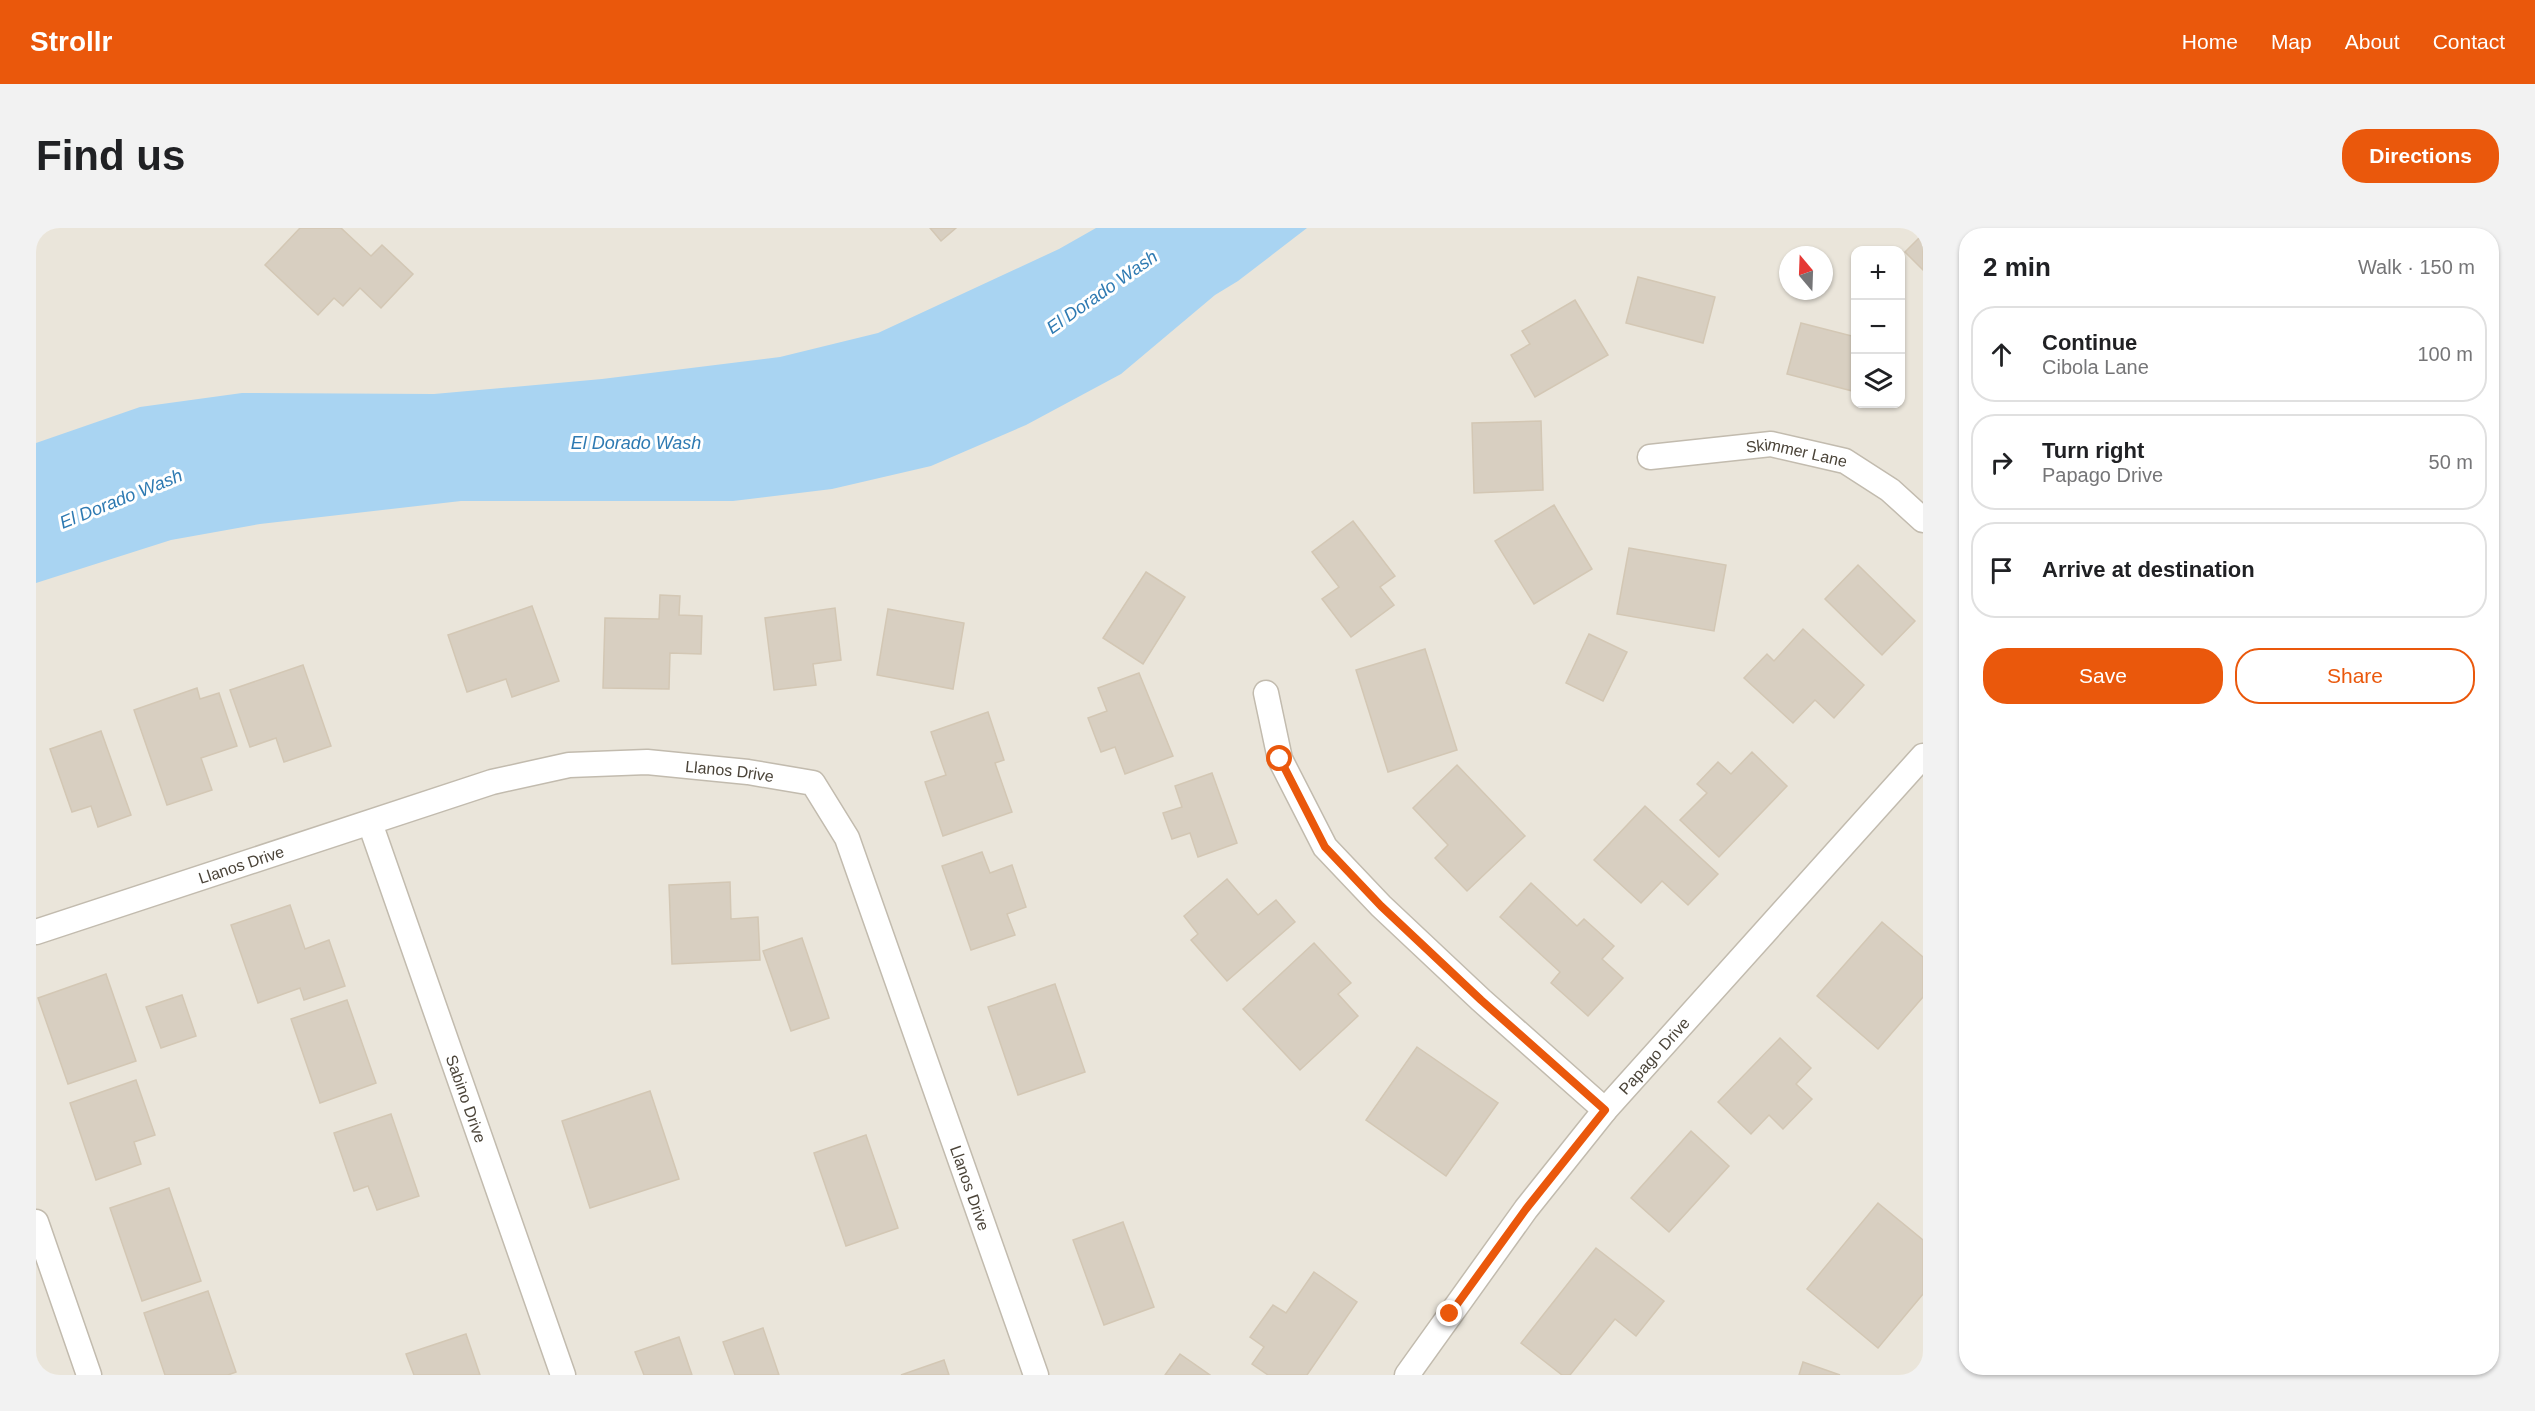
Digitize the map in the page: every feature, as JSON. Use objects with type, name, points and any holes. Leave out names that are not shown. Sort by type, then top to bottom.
[{"type":"street","name":"Skimmer Lane","points":[[1650,457],[1771,444],[1845,461],[1890,490],[1923,520]]},
{"type":"street","points":[[1266,693],[1280,759],[1325,847],[1389,914],[1481,1000],[1605,1110]]},
{"type":"street","name":"Papago Drive","points":[[1407,1375],[1526,1209],[1605,1110],[1923,756]]},
{"type":"street","name":"Llanos Drive","points":[[36,932],[492,782],[569,765],[647,762],[748,772],[813,783],[847,838],[1036,1375]]},
{"type":"street","name":"Sabino Drive","points":[[370,823],[563,1375]]},
{"type":"street","points":[[36,1222],[89,1375]]},
{"type":"shaded area","points":[[36,228],[1923,228],[1923,1375],[36,1375]]},
{"type":"water","name":"El Dorado Wash","points":[[1096,228],[1307,228],[1238,281],[1215,295],[1121,374],[1026,425],[931,466],[832,489],[733,501],[461,501],[260,524],[171,540],[36,583],[36,443],[140,407],[242,393],[434,394],[602,379],[780,357],[878,333],[1059,249]]},
{"type":"building","points":[[300,228],[341,228],[371,256],[382,245],[413,274],[381,308],[360,288],[343,306],[334,298],[318,315],[265,265]]},
{"type":"building","points":[[930,228],[956,228],[941,241]]},
{"type":"building","points":[[1923,234],[1923,270],[1905,252]]},
{"type":"building","points":[[1638,277],[1715,297],[1703,343],[1626,323]]},
{"type":"building","points":[[1575,300],[1608,355],[1535,397],[1511,355],[1530,344],[1522,331]]},
{"type":"building","points":[[1801,323],[1851,336],[1851,391],[1787,374]]},
{"type":"building","points":[[1541,421],[1543,490],[1474,493],[1472,423]]},
{"type":"building","points":[[1554,505],[1592,569],[1534,604],[1495,541]]},
{"type":"building","points":[[1353,521],[1395,576],[1380,587],[1394,605],[1351,637],[1322,599],[1339,587],[1312,552]]},
{"type":"building","points":[[1629,548],[1726,565],[1714,631],[1617,614]]},
{"type":"building","points":[[1858,565],[1915,621],[1882,655],[1825,599]]},
{"type":"building","points":[[1146,572],[1185,597],[1143,664],[1103,638]]},
{"type":"building","points":[[660,595],[680,596],[679,615],[702,616],[701,654],[670,653],[669,689],[603,688],[605,618],[659,619]]},
{"type":"building","points":[[532,606],[559,681],[512,697],[506,679],[467,692],[448,635]]},
{"type":"building","points":[[835,608],[841,660],[813,664],[816,685],[774,690],[765,618]]},
{"type":"building","points":[[888,609],[964,623],[953,689],[877,675]]},
{"type":"building","points":[[1803,629],[1864,685],[1834,718],[1815,700],[1793,723],[1744,678],[1767,654],[1774,661]]},
{"type":"building","points":[[1589,634],[1627,652],[1603,701],[1566,683]]},
{"type":"building","points":[[1425,649],[1457,750],[1388,772],[1356,670]]},
{"type":"building","points":[[303,665],[331,746],[284,762],[276,738],[250,747],[230,690]]},
{"type":"building","points":[[1139,673],[1173,756],[1125,774],[1115,747],[1101,752],[1088,718],[1107,711],[1098,688]]},
{"type":"building","points":[[197,688],[200,699],[219,693],[237,746],[201,758],[212,790],[167,805],[134,710]]},
{"type":"building","points":[[988,712],[1004,760],[995,763],[1012,812],[943,836],[925,782],[946,775],[931,732]]},
{"type":"building","points":[[101,731],[131,815],[98,827],[91,806],[72,812],[50,749]]},
{"type":"building","points":[[1752,752],[1787,786],[1719,857],[1680,820],[1707,793],[1697,784],[1718,762],[1731,774]]},
{"type":"building","points":[[1457,765],[1525,836],[1467,891],[1435,858],[1448,845],[1413,808]]},
{"type":"building","points":[[1212,773],[1237,843],[1198,857],[1190,833],[1172,839],[1163,813],[1182,807],[1175,786]]},
{"type":"building","points":[[1645,806],[1718,874],[1688,905],[1662,881],[1641,903],[1594,860]]},
{"type":"building","points":[[982,852],[990,873],[1012,865],[1026,907],[1007,914],[1015,935],[971,950],[942,866]]},
{"type":"building","points":[[1227,879],[1258,915],[1276,900],[1295,922],[1227,981],[1191,940],[1198,934],[1184,916]]},
{"type":"building","points":[[730,882],[731,919],[758,917],[760,960],[672,964],[669,885]]},
{"type":"building","points":[[1531,883],[1577,926],[1584,919],[1614,946],[1602,959],[1623,978],[1588,1016],[1551,983],[1560,972],[1500,917]]},
{"type":"building","points":[[290,905],[305,949],[329,940],[345,986],[304,1000],[300,988],[258,1003],[231,925]]},
{"type":"building","points":[[1882,922],[1923,957],[1923,997],[1878,1049],[1817,996]]},
{"type":"building","points":[[802,938],[829,1018],[791,1031],[763,951]]},
{"type":"building","points":[[1314,943],[1351,983],[1338,994],[1358,1016],[1300,1070],[1243,1009]]},
{"type":"building","points":[[106,974],[136,1061],[68,1084],[38,998]]},
{"type":"building","points":[[1055,984],[1085,1072],[1018,1095],[988,1007]]},
{"type":"building","points":[[182,995],[196,1036],[161,1048],[146,1007]]},
{"type":"building","points":[[347,1000],[376,1083],[320,1103],[291,1019]]},
{"type":"building","points":[[1780,1038],[1811,1068],[1796,1084],[1812,1099],[1783,1129],[1769,1115],[1751,1134],[1718,1102]]},
{"type":"building","points":[[1417,1047],[1498,1103],[1446,1176],[1366,1120]]},
{"type":"building","points":[[136,1080],[155,1135],[134,1142],[141,1164],[96,1180],[70,1103]]},
{"type":"building","points":[[650,1091],[679,1179],[590,1208],[562,1121]]},
{"type":"building","points":[[391,1114],[419,1196],[377,1210],[368,1186],[354,1191],[334,1133]]},
{"type":"building","points":[[1691,1131],[1729,1166],[1669,1232],[1631,1198]]},
{"type":"building","points":[[866,1135],[898,1228],[846,1246],[814,1153]]},
{"type":"building","points":[[169,1188],[201,1281],[142,1301],[110,1208]]},
{"type":"building","points":[[1878,1203],[1923,1240],[1923,1294],[1878,1348],[1807,1289]]},
{"type":"building","points":[[1123,1222],[1154,1307],[1104,1325],[1073,1240]]},
{"type":"building","points":[[1596,1248],[1664,1301],[1636,1336],[1615,1319],[1570,1375],[1562,1375],[1521,1343]]},
{"type":"building","points":[[1314,1272],[1357,1302],[1307,1375],[1268,1375],[1252,1364],[1264,1347],[1250,1337],[1273,1305],[1286,1313]]},
{"type":"building","points":[[208,1291],[236,1372],[228,1375],[165,1375],[144,1313]]},
{"type":"building","points":[[763,1328],[779,1375],[735,1375],[723,1342]]},
{"type":"building","points":[[466,1334],[480,1375],[414,1375],[406,1354]]},
{"type":"building","points":[[679,1337],[692,1375],[644,1375],[635,1352]]},
{"type":"building","points":[[1180,1354],[1210,1375],[1165,1375]]},
{"type":"building","points":[[944,1360],[949,1375],[901,1375]]},
{"type":"building","points":[[1803,1362],[1840,1375],[1799,1375]]},
{"type":"route","points":[[1280,759],[1325,847],[1381,906],[1481,1000],[1605,1110],[1526,1209],[1450,1314]]}]
